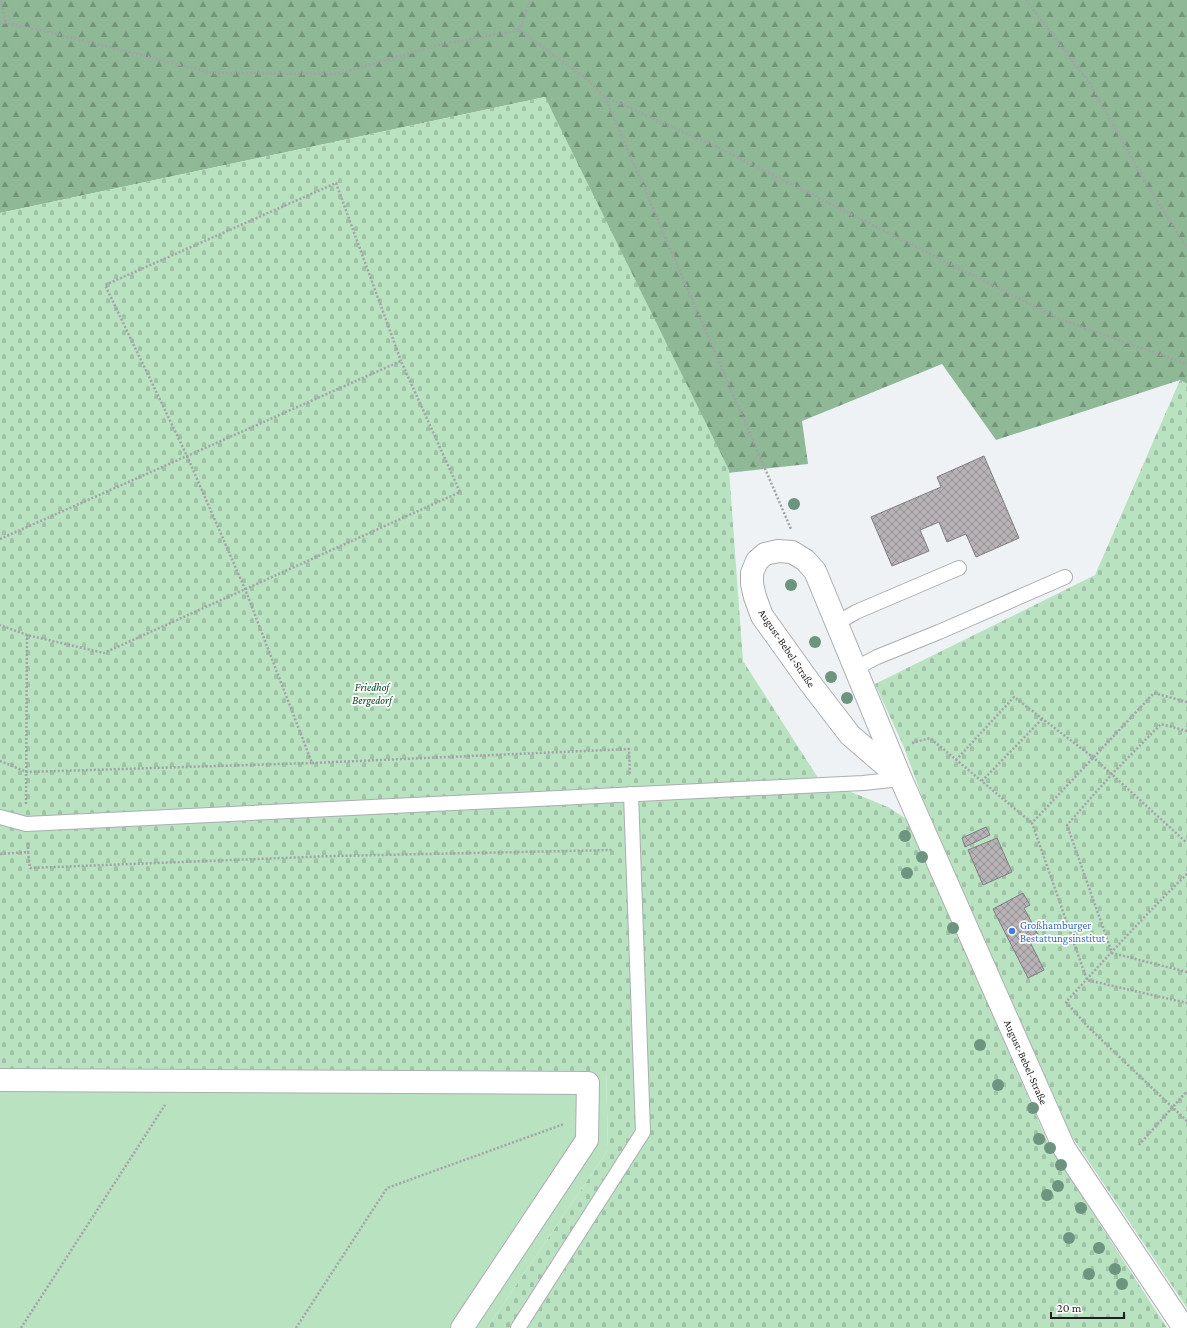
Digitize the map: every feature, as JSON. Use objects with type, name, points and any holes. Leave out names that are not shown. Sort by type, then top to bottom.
[{"type":"street","name":"August-Bebel-Straße","points":[[901,779],[850,735],[810,683],[762,616],[755,598],[752,584],[752,573],[757,561],[765,554],[778,550],[792,552],[805,560],[815,571],[901,779],[1064,1148],[1184,1328]]},
{"type":"street","points":[[0,1080],[588,1083],[587,1140],[462,1328]]},
{"type":"lane","points":[[837,624],[856,612],[959,568]]},
{"type":"lane","points":[[856,668],[877,657],[939,632],[1065,577]]},
{"type":"lane","points":[[0,817],[26,824],[863,783],[901,779]]},
{"type":"lane","points":[[518,1328],[643,1132],[631,794]]},
{"type":"path","points":[[1,0],[6,24]]},
{"type":"path","points":[[519,30],[531,0]]},
{"type":"path","points":[[1026,0],[1091,85],[1145,182],[1187,248]]},
{"type":"path","points":[[0,22],[49,32],[213,73],[338,74],[438,45],[519,30],[587,80],[605,97],[717,147],[1062,320],[1187,364]]},
{"type":"path","points":[[605,97],[805,560]]},
{"type":"path","points":[[0,625],[27,635],[104,653],[245,589],[460,492],[402,361],[336,183],[105,285],[187,456],[245,589],[312,763]]},
{"type":"path","points":[[0,540],[402,361]]},
{"type":"path","points":[[26,824],[27,635]]},
{"type":"path","points":[[1032,823],[1154,693],[1187,702]]},
{"type":"path","points":[[956,760],[1014,698],[1094,758],[1187,843]]},
{"type":"path","points":[[982,781],[1042,719]]},
{"type":"path","points":[[1112,953],[1067,825],[1112,774],[1161,724],[1187,731]]},
{"type":"path","points":[[890,750],[930,738],[1032,823],[1086,980]]},
{"type":"path","points":[[0,761],[27,772],[312,763],[629,748],[631,794]]},
{"type":"path","points":[[0,854],[28,852],[30,868],[333,856],[633,849]]},
{"type":"path","points":[[1187,874],[1146,914],[1066,1002],[1088,1028],[1187,1121]]},
{"type":"path","points":[[1112,953],[1187,972]]},
{"type":"path","points":[[1086,980],[1187,1003]]},
{"type":"path","points":[[21,1328],[181,1081]]},
{"type":"path","points":[[1139,1145],[1187,1091]]},
{"type":"path","points":[[296,1328],[387,1188],[587,1116]]},
{"type":"green space","points":[[0,0],[1187,0],[1187,384],[1180,380],[996,440],[942,364],[802,421],[808,464],[718,474],[545,97],[0,213]]},
{"type":"green space","name":"Friedhof Bergedorf","points":[[545,97],[729,470],[743,661],[822,784],[846,790],[888,807],[908,820],[1049,1145],[1167,1328],[487,1328],[608,1150],[606,1071],[0,1069],[0,213]]},
{"type":"green space","points":[[1180,380],[1187,384],[1187,1308],[1071,1135],[924,802],[903,745],[875,684],[1095,575]]},
{"type":"green space","points":[[0,1069],[606,1071],[608,1150],[487,1328],[0,1328]]},
{"type":"building","points":[[984,456],[1019,538],[976,557],[966,534],[947,542],[939,522],[920,530],[929,551],[892,566],[871,517],[941,487],[937,477]]},
{"type":"building","points":[[986,827],[990,835],[965,847],[962,838]]},
{"type":"building","points":[[997,838],[1012,872],[983,885],[968,850]]},
{"type":"building","points":[[1023,893],[1030,905],[1024,908],[1041,940],[1031,944],[1044,970],[1028,978],[993,909]]},
{"type":"place","name":"Großhamburger Bestattungsinstitut","points":[[1012,931]]}]
